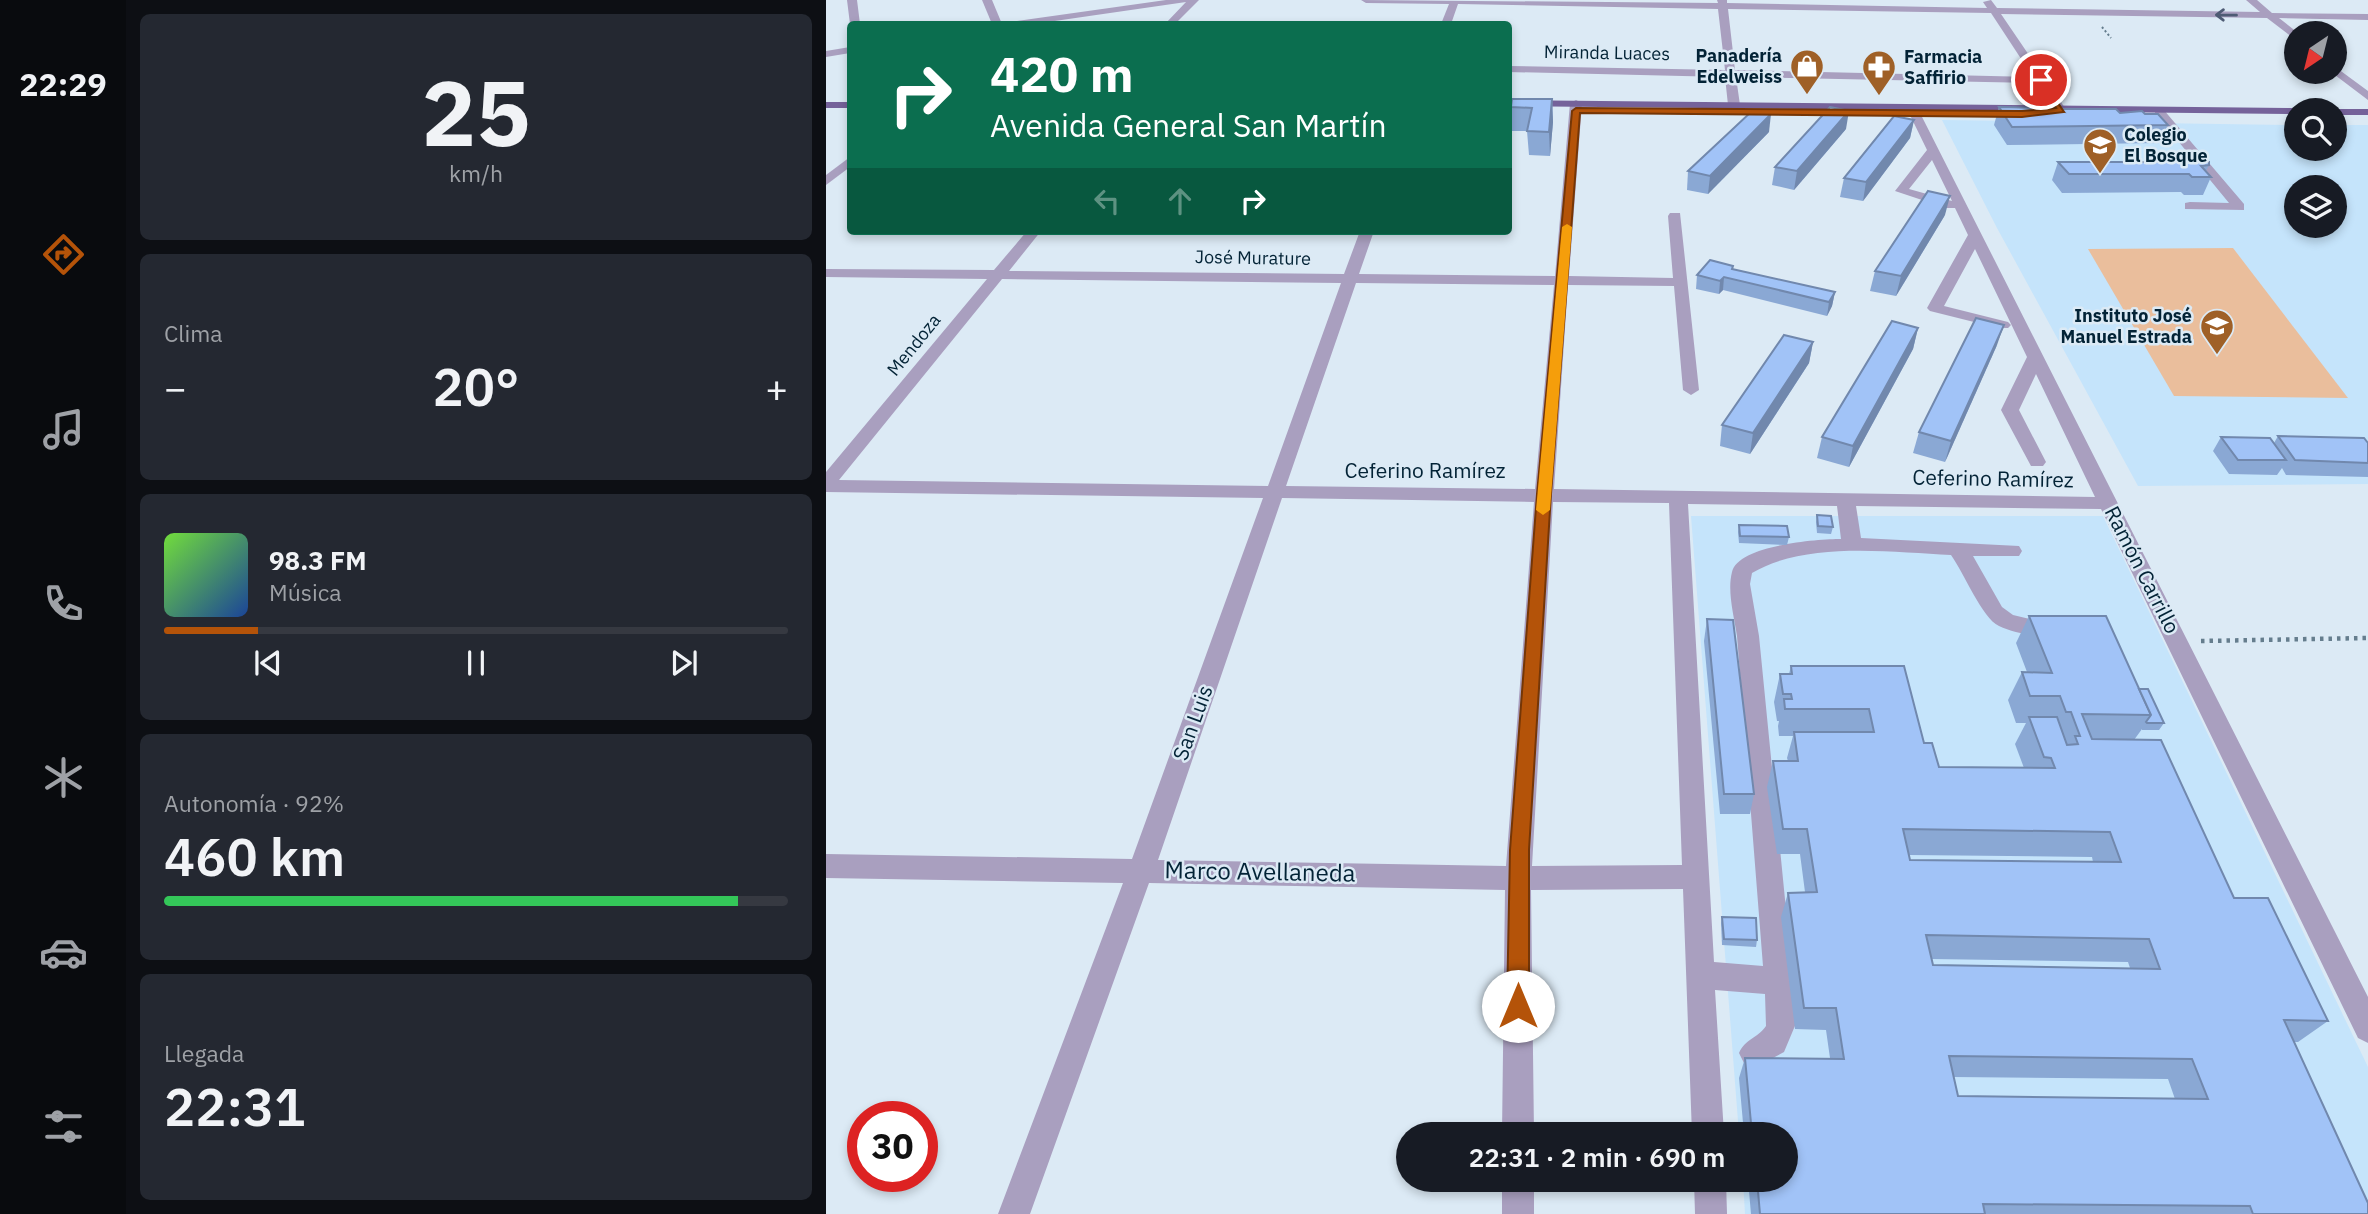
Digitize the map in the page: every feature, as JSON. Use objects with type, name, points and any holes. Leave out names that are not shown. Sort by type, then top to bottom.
[{"type":"main road","points":[[826,99],[847,99]]},
{"type":"main road","points":[[1512,103],[1576,107],[1915,113],[2046,114],[2061,111]]},
{"type":"main road","points":[[826,105],[847,105]]},
{"type":"main road","points":[[1512,110],[1734,105],[2041,107],[2061,111],[2284,111]]},
{"type":"main road","points":[[2347,112],[2368,112]]},
{"type":"street","points":[[852,0],[855,21]]},
{"type":"street","points":[[987,0],[997,21]]},
{"type":"street","points":[[1033,21],[1125,4],[1185,0]]},
{"type":"street","points":[[1173,21],[1194,0]]},
{"type":"street","points":[[1366,0],[1722,3],[1994,11],[2368,17]]},
{"type":"street","points":[[1987,0],[2061,111]]},
{"type":"street","points":[[2251,0],[2284,27]]},
{"type":"street","points":[[1447,21],[1455,1]]},
{"type":"street","points":[[1722,3],[1734,105]]},
{"type":"street","points":[[826,54],[847,50]]},
{"type":"street","name":"Miranda Luaces","points":[[1512,69],[2041,80]]},
{"type":"street","points":[[2347,80],[2368,97]]},
{"type":"street","points":[[1518,1122],[1518,878],[1544,494],[1576,107]]},
{"type":"street","points":[[2159,111],[2239,207],[2190,206]]},
{"type":"street","name":"Ramón Carrillo","points":[[1915,113],[2368,1028]]},
{"type":"street","points":[[1933,150],[1901,191],[1963,208]]},
{"type":"street","points":[[826,181],[847,164]]},
{"type":"street","points":[[1675,216],[1691,390]]},
{"type":"street","points":[[1976,234],[1935,308],[2022,330]]},
{"type":"street","name":"Mendoza","points":[[826,485],[1031,235]]},
{"type":"street","name":"San Luis","points":[[1014,1214],[1141,870],[1366,235]]},
{"type":"street","name":"José Murature","points":[[826,273],[1681,282]]},
{"type":"street","points":[[2036,356],[2010,410],[2037,462]]},
{"type":"street","name":"Ceferino Ramírez","points":[[826,485],[2108,503]]},
{"type":"street","points":[[1678,496],[1695,877],[1703,975],[1708,1122]]},
{"type":"street","points":[[1846,499],[1852,545]]},
{"type":"street","points":[[1754,1053],[1769,1048],[1779,1036],[1782,1021],[1748,636],[1741,593],[1742,569],[1750,562],[1779,551],[1802,547],[1852,545],[2012,551]]},
{"type":"street","points":[[1958,550],[1975,574],[1994,612],[2007,621],[2046,631]]},
{"type":"street","name":"Marco Avellaneda","points":[[826,866],[1518,878],[1695,877]]},
{"type":"street","points":[[1703,975],[1778,981]]},
{"type":"street","points":[[1518,1192],[1518,1214]]},
{"type":"street","points":[[1710,1192],[1711,1214]]},
{"type":"path","points":[[2178,642],[2368,638]]},
{"type":"shaded area","name":"Instituto José Manuel Estrada","points":[[1942,120],[2284,125],[2284,161],[2347,161],[2347,125],[2368,125],[2368,484],[2138,486],[1997,228]]},
{"type":"shaded area","points":[[2233,248],[2348,398],[2174,396],[2088,249]]},
{"type":"shaded area","points":[[1691,516],[2103,516],[2368,1067],[2368,1214],[1745,1214],[1744,1192],[1798,1192],[1798,1122],[1738,1122]]},
{"type":"building","points":[[1512,99],[1552,99],[1549,132],[1527,131],[1532,108],[1512,107]]},
{"type":"building","points":[[1830,107],[1849,111],[1797,171],[1775,167]]},
{"type":"building","points":[[1999,107],[2052,108],[2064,112],[2061,109],[2116,109],[2120,113],[2142,111],[2145,114],[2158,114],[2168,125],[2012,127]]},
{"type":"building","points":[[1752,111],[1771,114],[1710,176],[1688,171]]},
{"type":"building","points":[[1894,116],[1914,120],[1866,182],[1844,178]]},
{"type":"building","points":[[2058,162],[2209,162],[2209,165],[2201,166],[2211,177],[2192,177],[2189,174],[2069,174]]},
{"type":"building","points":[[1928,191],[1950,196],[1901,276],[1875,271]]},
{"type":"building","points":[[1710,260],[1733,266],[1732,269],[1835,292],[1829,302],[1724,277],[1720,281],[1697,275]]},
{"type":"building","points":[[1976,318],[2004,325],[1951,441],[1919,432]]},
{"type":"building","points":[[1892,321],[1918,328],[1853,446],[1822,437]]},
{"type":"building","points":[[1784,335],[1813,342],[1753,433],[1722,425]]},
{"type":"building","points":[[2278,436],[2364,438],[2368,443],[2368,463],[2295,460]]},
{"type":"building","points":[[2221,437],[2270,438],[2286,460],[2238,460]]},
{"type":"building","points":[[1817,515],[1831,516],[1833,527],[1818,526]]},
{"type":"building","points":[[1739,525],[1787,526],[1789,537],[1740,536]]},
{"type":"building","points":[[2029,616],[2106,616],[2151,715],[2082,714],[2092,739],[2161,740],[2234,898],[2268,898],[2328,1021],[2284,1020],[2368,1203],[2368,1214],[2253,1214],[2250,1206],[1983,1204],[1985,1214],[1760,1214],[1758,1192],[1798,1192],[1798,1122],[1751,1122],[1745,1058],[1844,1059],[1836,1008],[1804,1008],[1788,893],[1817,892],[1807,829],[1783,829],[1773,761],[1798,761],[1794,732],[1874,732],[1869,709],[1785,709],[1784,699],[1792,699],[1791,694],[1783,694],[1780,674],[1792,674],[1791,666],[1904,666],[1924,743],[1932,743],[1939,767],[2055,768],[2051,758],[2044,757],[2029,717],[2057,717],[2067,745],[2078,744],[2075,736],[2080,736],[2071,712],[2066,712],[2060,696],[2030,696],[2022,672],[2052,673]],"holes":[[[1903,829],[2110,832],[2121,862],[1910,860]],[[1926,935],[2149,939],[2160,969],[1933,965]],[[1949,1056],[2192,1059],[2208,1099],[1958,1096]]]},
{"type":"building","points":[[1707,619],[1733,620],[1754,794],[1724,794]]},
{"type":"building","points":[[2139,689],[2148,689],[2164,723],[2146,722],[2151,715]]},
{"type":"building","points":[[1722,917],[1756,918],[1757,940],[1724,939]]},
{"type":"slow traffic","points":[[1543,510],[1567,227]]},
{"type":"place","name":"Panadería Edelweiss","points":[[1807,96]]},
{"type":"place","name":"Farmacia Saffirio","points":[[1879,97]]},
{"type":"place","name":"Colegio El Bosque","points":[[2100,175]]},
{"type":"place","name":"Instituto José Manuel Estrada","points":[[2217,356]]},
{"type":"route","points":[[1518,1006],[1518,878],[1544,494],[1576,111],[2022,114],[2061,111],[2041,80]]}]
